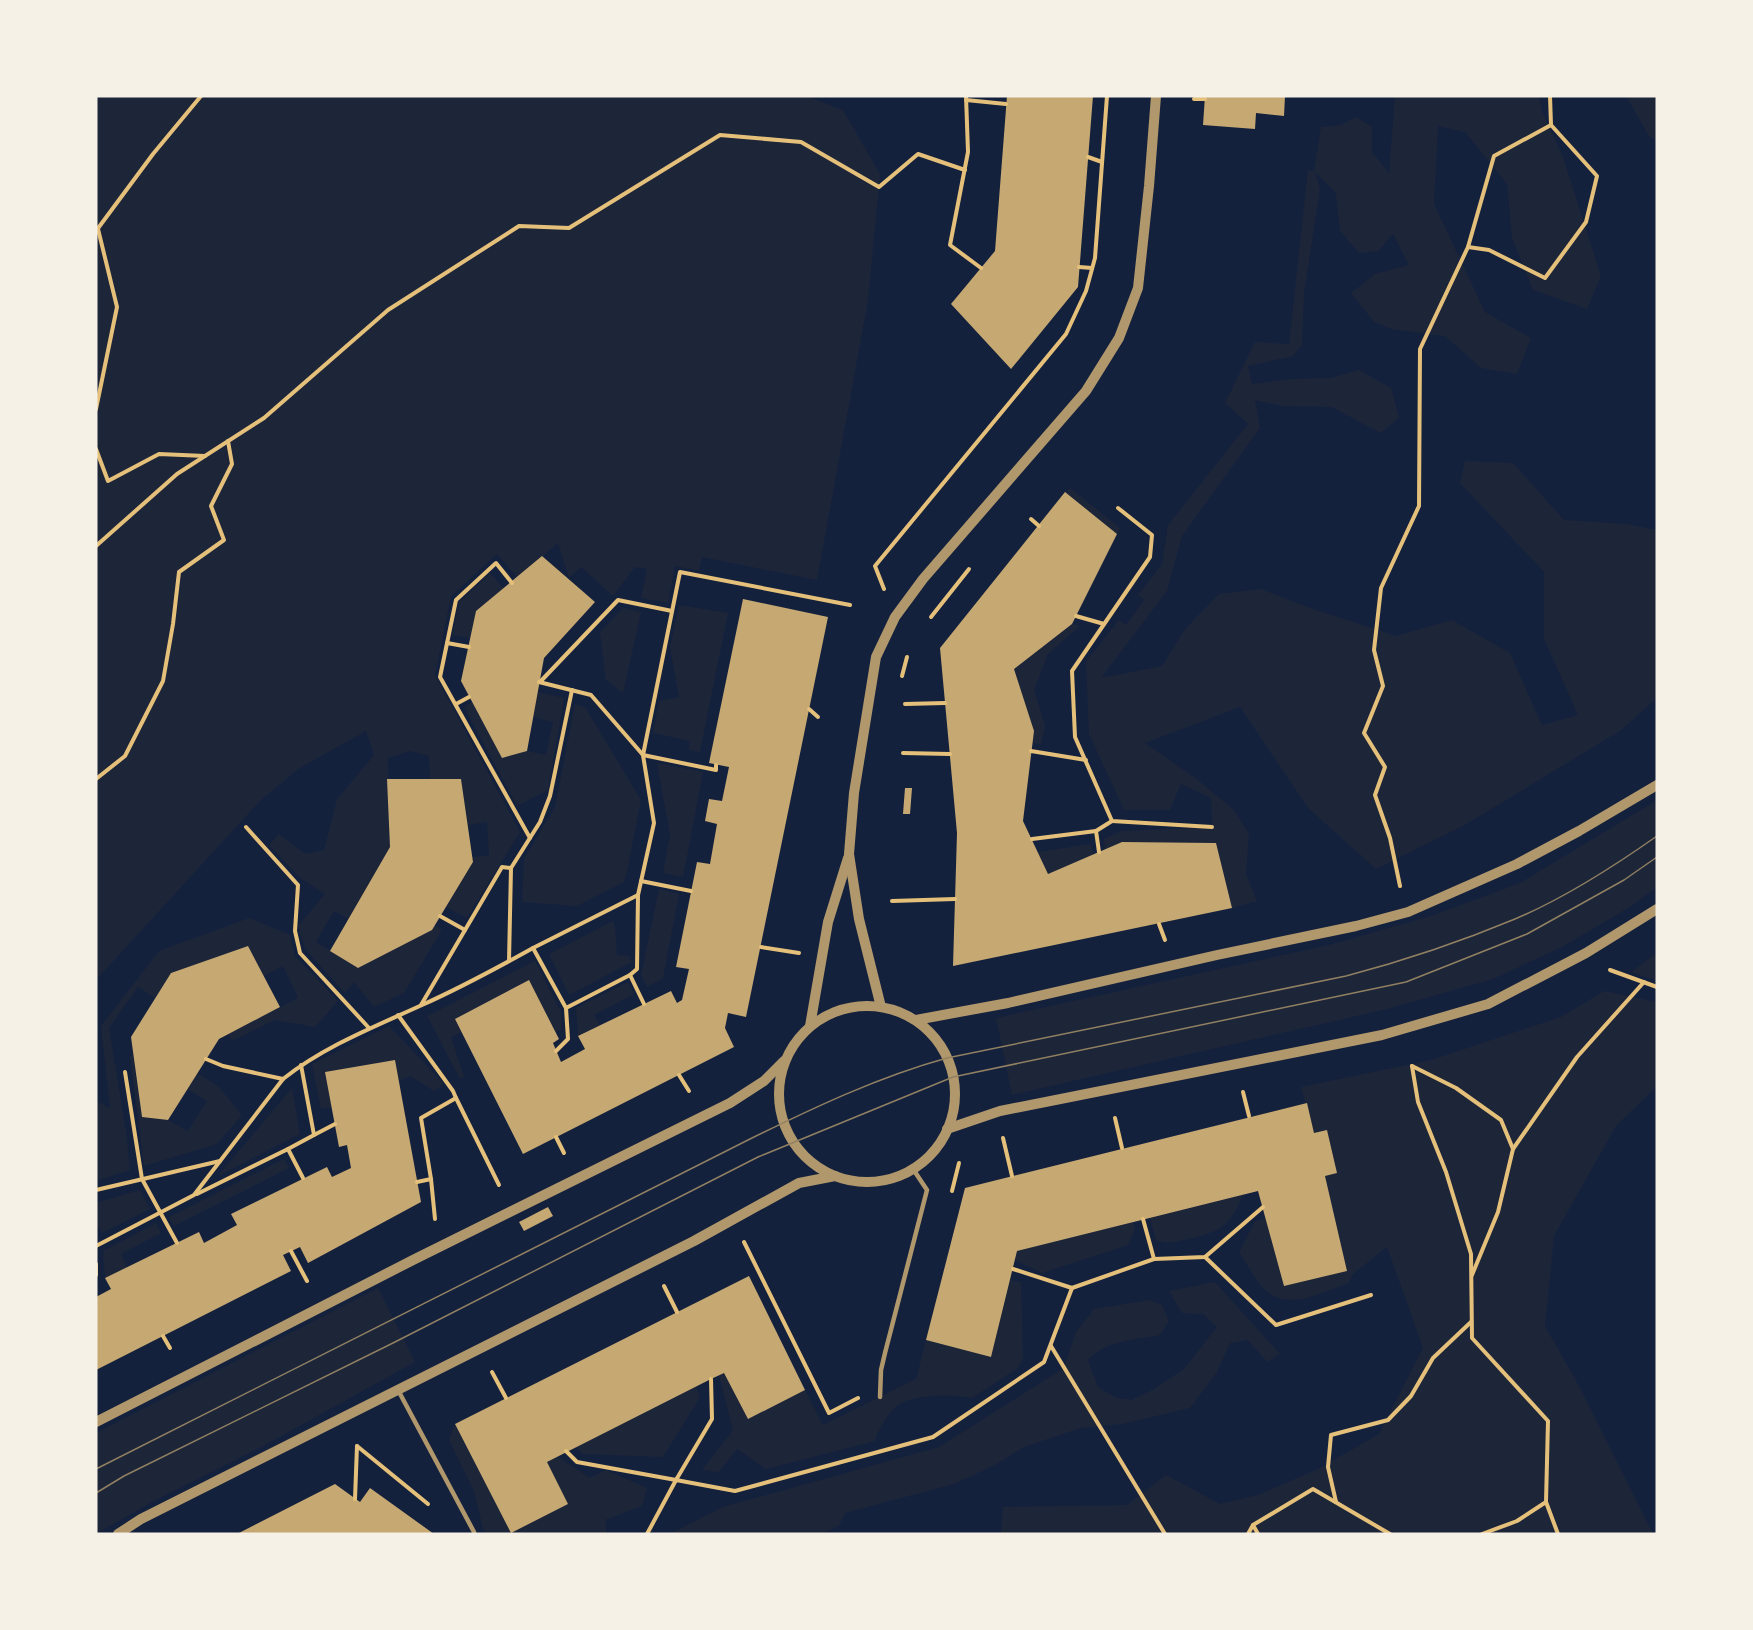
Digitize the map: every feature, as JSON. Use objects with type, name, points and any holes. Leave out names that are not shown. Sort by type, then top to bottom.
[{"type":"street","points":[[810,1026],[828,922],[849,854],[854,794],[876,657],[895,617],[923,579],[1086,391],[1119,338],[1138,288],[1156,96]]},
{"type":"street","points":[[916,1020],[999,1005],[1356,926],[1408,912],[1517,864],[1579,831],[1657,784]]},
{"type":"street","points":[[849,854],[859,920],[881,1007]]},
{"type":"street","points":[[947,1129],[1000,1111],[1382,1035],[1488,1004],[1586,953],[1657,909]]},
{"type":"street","points":[[96,1422],[362,1285],[730,1103],[764,1081],[784,1061],[795,1042],[810,1026],[831,1013],[855,1006],[881,1007],[916,1020],[934,1037],[951,1067],[955,1090],[947,1129],[928,1158],[899,1176],[883,1180],[850,1180],[835,1176],[804,1156],[787,1133],[778,1092],[784,1061]]},
{"type":"street","points":[[118,1534],[141,1519],[694,1241],[799,1183],[835,1176]]},
{"type":"lane","points":[[880,1397],[881,1370],[927,1190],[913,1169]]},
{"type":"lane","points":[[398,1390],[474,1533]]},
{"type":"path","points":[[96,410],[117,307],[97,230],[153,154],[201,96]]},
{"type":"path","points":[[875,566],[1066,334],[1086,291],[1095,258],[1107,96]]},
{"type":"path","points":[[1468,247],[1489,250],[1545,278],[1587,222],[1597,176],[1551,125],[1550,96]]},
{"type":"path","points":[[981,268],[950,245],[968,152],[966,98],[1006,104]]},
{"type":"path","points":[[1194,99],[1205,99]]},
{"type":"path","points":[[1400,886],[1390,838],[1376,795],[1385,767],[1364,733],[1383,686],[1374,650],[1381,588],[1419,506],[1420,349],[1468,247],[1494,156],[1551,125]]},
{"type":"path","points":[[96,546],[177,474],[264,418],[388,310],[519,226],[569,228],[720,135],[801,142],[879,187],[918,154],[965,170]]},
{"type":"path","points":[[1088,157],[1102,162]]},
{"type":"path","points":[[1079,267],[1092,268]]},
{"type":"path","points":[[96,778],[125,756],[163,681],[179,572],[224,540],[211,506],[232,464],[228,441]]},
{"type":"path","points":[[96,449],[108,481],[159,454],[206,456]]},
{"type":"path","points":[[1112,821],[1075,736],[1072,671],[1150,557],[1152,535],[1118,508]]},
{"type":"path","points":[[1031,519],[1039,526]]},
{"type":"path","points":[[512,583],[496,563],[456,600],[440,677],[530,838]]},
{"type":"path","points":[[566,1008],[630,975],[637,969],[638,895],[654,823],[643,755],[680,572],[850,605]]},
{"type":"path","points":[[672,611],[618,600],[539,682],[591,695],[643,755],[716,770],[716,765]]},
{"type":"path","points":[[1076,616],[1104,624]]},
{"type":"path","points":[[447,643],[468,647]]},
{"type":"path","points":[[509,961],[511,868],[540,822],[550,796],[572,690]]},
{"type":"path","points":[[456,704],[469,697]]},
{"type":"path","points":[[904,704],[945,703]]},
{"type":"path","points":[[809,709],[818,717]]},
{"type":"path","points":[[1031,751],[1086,760]]},
{"type":"path","points":[[903,753],[950,754]]},
{"type":"path","points":[[1032,839],[1096,831],[1112,821],[1212,827]]},
{"type":"path","points":[[246,827],[298,885],[295,931],[300,953],[369,1028]]},
{"type":"path","points":[[1096,831],[1099,852]]},
{"type":"path","points":[[420,1006],[502,867],[511,868]]},
{"type":"path","points":[[641,881],[691,891]]},
{"type":"path","points":[[194,1195],[283,1079],[301,1065],[369,1028],[420,1006],[638,895]]},
{"type":"path","points":[[892,901],[955,899]]},
{"type":"path","points":[[440,916],[465,930]]},
{"type":"path","points":[[1159,924],[1166,941]]},
{"type":"path","points":[[761,947],[798,953]]},
{"type":"path","points":[[534,948],[566,1008],[568,1039],[556,1051]]},
{"type":"path","points":[[1610,970],[1657,987]]},
{"type":"path","points":[[630,975],[644,1004]]},
{"type":"path","points":[[1471,1277],[1498,1212],[1513,1149],[1577,1057],[1644,982]]},
{"type":"path","points":[[398,1015],[453,1091],[498,1185]]},
{"type":"path","points":[[206,1059],[224,1066],[283,1079]]},
{"type":"path","points":[[301,1065],[314,1135]]},
{"type":"path","points":[[1513,1149],[1501,1120],[1456,1088],[1412,1066],[1418,1102],[1446,1172],[1471,1254],[1472,1338],[1548,1421],[1546,1502],[1558,1534]]},
{"type":"path","points":[[125,1072],[142,1179],[177,1243]]},
{"type":"path","points":[[679,1075],[689,1091]]},
{"type":"path","points":[[1243,1092],[1250,1116]]},
{"type":"path","points":[[435,1219],[421,1118],[456,1098]]},
{"type":"path","points":[[1115,1118],[1122,1148]]},
{"type":"path","points":[[96,1246],[335,1124]]},
{"type":"path","points":[[556,1137],[564,1153]]},
{"type":"path","points":[[1003,1138],[1012,1176]]},
{"type":"path","points":[[288,1149],[303,1178]]},
{"type":"path","points":[[96,1190],[220,1161]]},
{"type":"path","points":[[417,1182],[431,1179]]},
{"type":"path","points":[[1013,1269],[1072,1288],[1154,1259],[1205,1257],[1263,1207]]},
{"type":"path","points":[[1143,1219],[1154,1259]]},
{"type":"path","points":[[744,1242],[829,1413],[865,1395]]},
{"type":"path","points":[[291,1251],[307,1281]]},
{"type":"path","points":[[1205,1257],[1276,1325],[1371,1295]]},
{"type":"path","points":[[96,1264],[96,1275]]},
{"type":"path","points":[[664,1286],[677,1312]]},
{"type":"path","points":[[566,1451],[577,1462],[735,1491],[933,1437],[1044,1362],[1072,1288]]},
{"type":"path","points":[[1336,1502],[1328,1467],[1331,1435],[1388,1420],[1411,1396],[1433,1358],[1471,1322]]},
{"type":"path","points":[[163,1336],[170,1348]]},
{"type":"path","points":[[1051,1346],[1154,1512],[1165,1534]]},
{"type":"path","points":[[492,1372],[506,1398]]},
{"type":"path","points":[[647,1534],[712,1419],[711,1379]]},
{"type":"path","points":[[355,1499],[357,1446],[428,1504]]},
{"type":"path","points":[[1248,1534],[1254,1524],[1313,1489],[1390,1534]]},
{"type":"path","points":[[1482,1534],[1517,1521],[1546,1502]]},
{"type":"path","points":[[1254,1524],[1258,1534]]},
{"type":"shaded area","points":[[96,96],[807,96],[843,110],[880,174],[868,300],[817,580],[702,557],[699,571],[675,566],[668,603],[641,598],[647,569],[635,567],[613,596],[581,567],[569,578],[558,543],[518,578],[497,554],[451,596],[435,675],[520,832],[467,918],[446,907],[473,862],[473,857],[489,855],[487,822],[468,825],[461,779],[430,779],[429,756],[410,751],[388,758],[390,847],[349,919],[334,911],[316,942],[358,968],[435,925],[442,930],[404,993],[374,1007],[354,982],[345,993],[305,949],[298,926],[325,894],[300,878],[269,845],[279,834],[305,854],[324,850],[337,799],[374,755],[366,731],[298,769],[260,801],[96,980]]},
{"type":"shaded area","points":[[1395,96],[1539,96],[1542,112],[1563,157],[1601,276],[1587,309],[1533,290],[1512,238],[1507,184],[1465,132],[1438,126],[1434,204],[1485,312],[1531,338],[1517,374],[1481,368],[1445,336],[1391,329],[1374,322],[1351,293],[1375,274],[1409,265],[1393,234],[1378,251],[1359,253],[1340,231],[1336,193],[1315,172],[1320,189],[1304,293],[1302,345],[1293,356],[1248,366],[1252,384],[1293,379],[1331,378],[1359,370],[1391,388],[1399,418],[1380,433],[1332,407],[1282,406],[1255,400],[1260,428],[1182,536],[1167,591],[1101,678],[1162,666],[1185,629],[1219,594],[1261,589],[1307,607],[1396,636],[1452,620],[1510,653],[1542,725],[1578,715],[1544,639],[1544,572],[1460,483],[1465,461],[1513,463],[1564,520],[1627,524],[1657,530],[1657,698],[1620,731],[1463,826],[1376,869],[1308,808],[1240,707],[1145,743],[1198,780],[1234,810],[1249,834],[1246,874],[1257,901],[1232,908],[1216,843],[1122,842],[1105,850],[1104,839],[1121,831],[1212,827],[1211,798],[1181,784],[1170,810],[1124,810],[1089,734],[1086,661],[1119,620],[1126,625],[1144,600],[1138,595],[1162,564],[1168,525],[1248,424],[1225,403],[1255,342],[1289,344],[1308,170],[1314,171],[1321,127],[1341,125],[1356,117],[1372,127],[1372,152],[1389,173]]},
{"type":"shaded area","points":[[1626,96],[1657,96],[1657,141],[1649,136]]},
{"type":"shaded area","points":[[1070,488],[1120,528],[1117,534],[1065,492]]},
{"type":"shaded area","points":[[490,573],[504,589],[476,611],[470,638],[452,635],[459,602]]},
{"type":"shaded area","points":[[679,605],[728,613],[700,752],[689,750],[690,741],[653,733],[659,701],[679,697],[670,648]]},
{"type":"shaded area","points":[[623,608],[641,612],[623,693],[606,680],[600,632]]},
{"type":"shaded area","points":[[1072,624],[1080,626],[1048,654],[1034,690],[1045,725],[1041,744],[1032,743],[1034,731],[1014,669]]},
{"type":"shaded area","points":[[538,692],[564,698],[548,790],[517,806],[464,707],[472,702],[502,757],[527,751],[546,755],[553,722],[533,717]]},
{"type":"shaded area","points":[[575,704],[585,707],[641,800],[627,871],[624,882],[577,906],[522,902],[524,859],[555,807]]},
{"type":"shaded area","points":[[657,763],[703,772],[683,877],[663,873],[670,835]]},
{"type":"shaded area","points":[[1657,800],[1657,887],[1630,907],[1562,947],[1493,979],[1387,1009],[1012,1095],[996,1018],[1329,945],[1434,915],[1520,883]]},
{"type":"shaded area","points":[[1091,844],[1093,855],[1048,874],[1038,852]]},
{"type":"shaded area","points":[[659,889],[679,894],[663,978],[647,987],[641,975]]},
{"type":"shaded area","points":[[249,918],[290,935],[295,956],[338,1001],[315,1027],[275,1020],[232,1041],[228,1034],[298,998],[283,966],[264,976],[248,946],[171,973],[155,998],[138,987],[109,1028],[130,1170],[96,1181],[96,1101],[110,1108],[101,1026],[159,951]]},
{"type":"shaded area","points":[[613,921],[617,955],[629,956],[632,962],[569,995],[549,954]]},
{"type":"shaded area","points":[[1657,953],[1657,981],[1631,972]]},
{"type":"shaded area","points":[[535,961],[561,1012],[562,1029],[556,1032],[529,980],[455,1019],[461,1032],[451,1037],[464,1077],[460,1079],[427,1016]]},
{"type":"shaded area","points":[[628,982],[634,994],[594,1015],[600,1025],[578,1036],[576,1008]]},
{"type":"shaded area","points":[[1604,991],[1657,1002],[1657,1086],[1616,1126],[1554,1236],[1545,1326],[1579,1386],[1653,1534],[1001,1534],[1003,1507],[1127,1505],[1166,1475],[1220,1504],[1258,1495],[1318,1469],[1379,1434],[1423,1348],[1387,1247],[1353,1274],[1349,1283],[1318,1295],[1296,1300],[1275,1296],[1265,1290],[1239,1252],[1255,1221],[1266,1218],[1284,1286],[1347,1271],[1325,1176],[1337,1173],[1327,1131],[1314,1133],[1301,1087],[1431,1060],[1561,1017]]},
{"type":"shaded area","points":[[389,1026],[444,1084],[434,1091],[410,1076],[399,1081],[395,1060],[326,1072],[332,1107],[321,1109],[312,1064]]},
{"type":"shaded area","points":[[133,1055],[142,1117],[168,1120],[188,1131],[207,1101],[187,1089],[197,1073],[219,1087],[242,1115],[217,1144],[144,1166],[130,1056]]},
{"type":"shaded area","points":[[292,1088],[300,1134],[218,1176]]},
{"type":"shaded area","points":[[284,1159],[289,1168],[174,1226],[169,1217]]},
{"type":"shaded area","points":[[140,1190],[150,1209],[102,1233],[96,1223],[96,1203]]},
{"type":"shaded area","points":[[1243,1195],[1228,1221],[1216,1230],[1175,1242],[1156,1240],[1150,1218]]},
{"type":"shaded area","points":[[1133,1222],[1135,1229],[1128,1245],[1042,1273],[1015,1260],[1017,1251]]},
{"type":"shaded area","points":[[156,1223],[161,1233],[121,1254],[127,1268],[105,1278],[103,1251]]},
{"type":"shaded area","points":[[1010,1280],[1021,1282],[1023,1359],[1018,1368],[972,1398],[936,1396],[901,1403],[885,1420],[875,1441],[766,1469],[737,1449],[719,1472],[702,1470],[733,1430],[719,1375],[724,1373],[748,1418],[805,1390],[823,1425],[916,1379],[926,1340],[991,1357]]},
{"type":"shaded area","points":[[1215,1282],[1280,1354],[1267,1362],[1248,1340],[1230,1343],[1217,1372],[1190,1408],[1122,1424],[1081,1428],[1024,1447],[995,1465],[954,1484],[845,1513],[839,1526],[821,1534],[670,1534],[723,1507],[939,1447],[1064,1368],[1076,1332],[1094,1309],[1150,1300],[1162,1305],[1169,1321],[1160,1335],[1112,1345],[1095,1353],[1088,1360],[1098,1387],[1117,1398],[1132,1400],[1184,1369],[1217,1327],[1203,1314],[1182,1313],[1169,1291]]},
{"type":"shaded area","points":[[378,1288],[415,1362],[267,1444],[152,1502],[96,1534],[96,1433]]},
{"type":"shaded area","points":[[696,1387],[700,1397],[663,1457],[582,1454],[576,1447]]},
{"type":"shaded area","points":[[455,1424],[511,1532],[568,1504],[547,1462],[557,1456],[590,1478],[606,1470],[647,1488],[642,1506],[605,1520],[607,1534],[486,1534],[474,1491],[449,1440]]},
{"type":"building","points":[[1007,96],[1093,96],[1078,287],[1011,369],[951,304],[995,251]]},
{"type":"building","points":[[1205,96],[1285,96],[1284,116],[1256,113],[1255,129],[1203,125]]},
{"type":"building","points":[[1065,492],[1117,534],[1072,624],[1014,669],[1034,731],[1023,821],[1048,874],[1122,842],[1216,843],[1232,908],[953,966],[957,833],[940,648]]},
{"type":"building","points":[[542,556],[595,602],[544,658],[527,751],[502,758],[461,681],[476,611]]},
{"type":"building","points":[[743,599],[828,617],[746,1017],[728,1013],[725,1028],[734,1047],[523,1154],[455,1019],[529,980],[559,1039],[553,1043],[561,1062],[585,1049],[578,1036],[671,991],[677,1003],[682,1000],[689,969],[676,967],[697,862],[710,864],[717,824],[705,821],[709,799],[722,801],[729,767],[709,763]]},
{"type":"building","points":[[387,779],[461,779],[473,862],[432,930],[358,968],[330,951],[390,847]]},
{"type":"building","points":[[905,788],[912,788],[910,814],[903,814]]},
{"type":"building","points":[[248,946],[280,1007],[219,1039],[168,1120],[142,1117],[131,1037],[171,973]]},
{"type":"building","points":[[395,1060],[421,1202],[308,1263],[300,1247],[283,1255],[291,1271],[96,1370],[96,1297],[111,1289],[105,1278],[199,1232],[204,1243],[237,1225],[231,1214],[327,1167],[332,1177],[351,1168],[347,1145],[339,1147],[325,1072]]},
{"type":"building","points":[[1307,1103],[1314,1133],[1327,1130],[1337,1173],[1325,1176],[1347,1271],[1284,1286],[1258,1191],[1017,1251],[991,1357],[926,1340],[965,1188]]},
{"type":"building","points":[[548,1207],[553,1216],[524,1231],[519,1222]]},
{"type":"building","points":[[749,1276],[805,1390],[748,1419],[724,1373],[711,1379],[547,1462],[568,1504],[511,1533],[455,1424]]},
{"type":"building","points":[[335,1484],[360,1502],[370,1488],[434,1534],[237,1534]]},
{"type":"tram line","points":[[96,1469],[748,1140],[871,1084],[947,1058],[1346,976],[1410,957],[1473,936],[1534,911],[1588,881],[1657,836]]},
{"type":"tram line","points":[[96,1493],[124,1476],[393,1343],[758,1157],[953,1077],[1406,982],[1527,934],[1624,880],[1657,857]]}]
